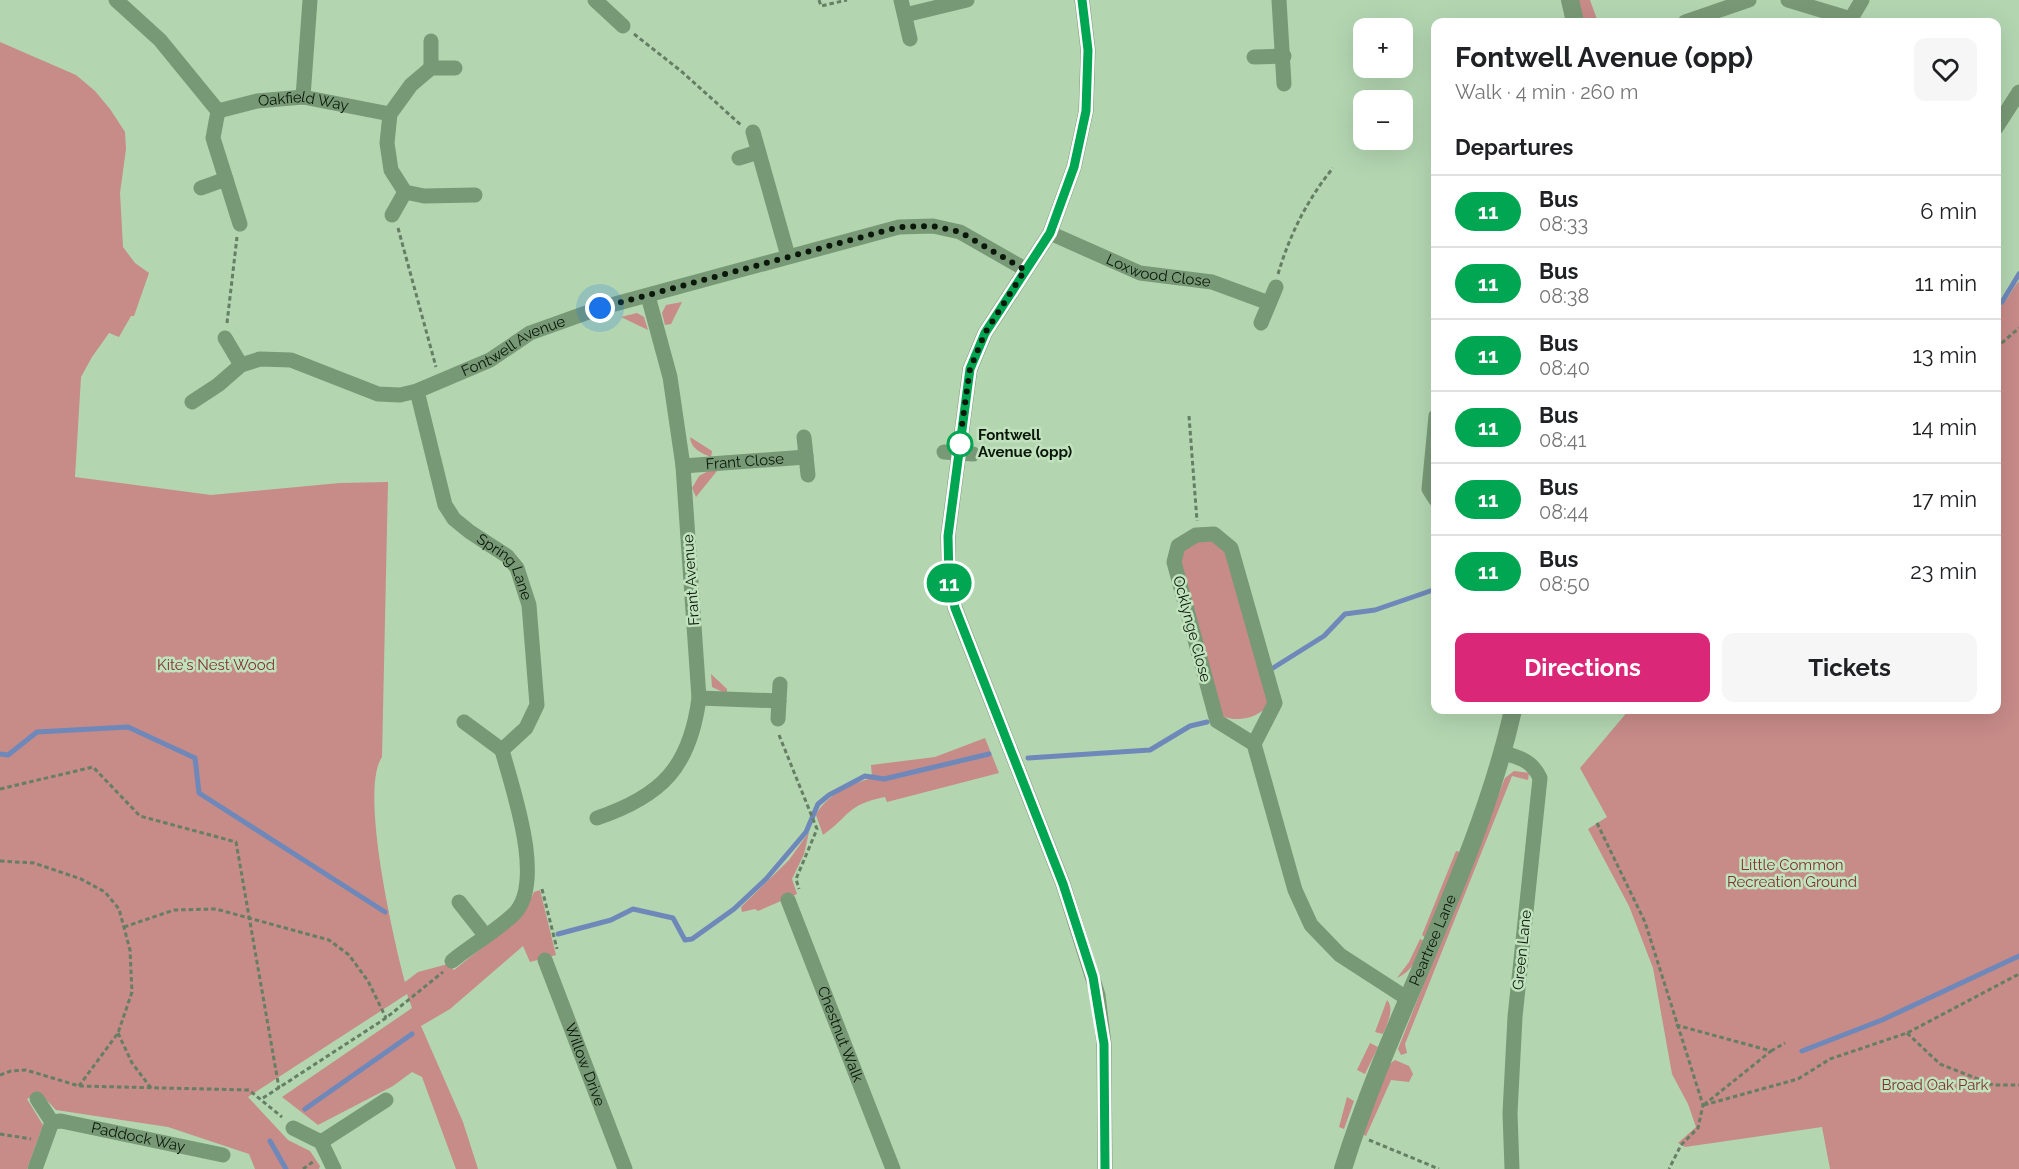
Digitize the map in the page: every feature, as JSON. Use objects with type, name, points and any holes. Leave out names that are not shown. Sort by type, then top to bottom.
[{"type":"street","points":[[116,0],[160,40],[218,111],[213,138],[240,224]]},
{"type":"street","points":[[303,97],[310,0]]},
{"type":"street","points":[[901,0],[910,39]]},
{"type":"street","points":[[905,15],[967,0]]},
{"type":"street","points":[[1082,0],[1088,50],[1086,111],[1074,167],[1050,233],[985,333],[970,369],[948,536],[949,580],[955,608],[989,701],[1066,894],[1095,985],[1104,1044],[1105,1169]]},
{"type":"street","points":[[1279,0],[1284,84]]},
{"type":"street","points":[[1570,0],[1574,18]]},
{"type":"street","points":[[1696,18],[1749,0]]},
{"type":"street","points":[[1788,0],[1841,18]]},
{"type":"street","points":[[1852,18],[1862,0]]},
{"type":"street","points":[[605,3],[623,26]]},
{"type":"street","points":[[431,40],[431,68]]},
{"type":"street","points":[[1254,57],[1284,56]]},
{"type":"street","points":[[455,68],[431,68],[411,85],[390,114],[387,143],[390,170],[405,192],[424,196],[475,195]]},
{"type":"street","points":[[2001,120],[2019,92]]},
{"type":"street","name":"Oakfield Way","points":[[218,111],[257,101],[303,97],[390,114]]},
{"type":"street","points":[[753,132],[788,256]]},
{"type":"street","points":[[739,158],[759,152]]},
{"type":"street","points":[[201,188],[226,180]]},
{"type":"street","points":[[392,214],[405,192]]},
{"type":"street","name":"Fontwell Avenue","points":[[192,402],[218,385],[241,365],[260,359],[291,360],[378,394],[400,395],[417,391],[490,360],[530,333],[600,308],[899,227],[933,226],[960,232],[1025,270]]},
{"type":"street","name":"Loxwood Close","points":[[1050,233],[1140,273],[1212,282],[1269,303]]},
{"type":"street","points":[[1261,323],[1276,287]]},
{"type":"street","name":"Frant Avenue","points":[[597,818],[628,808],[669,778],[686,752],[695,725],[699,698],[683,466],[670,377],[648,296]]},
{"type":"street","points":[[225,338],[241,365]]},
{"type":"street","name":"Spring Lane","points":[[417,391],[445,505],[454,519],[507,556],[517,568],[529,605],[537,705],[526,728],[502,750]]},
{"type":"street","points":[[804,437],[808,475]]},
{"type":"street","name":"Frant Close","points":[[683,466],[806,457]]},
{"type":"street","points":[[1431,468],[1429,489],[1431,492]]},
{"type":"street","points":[[1196,535],[1214,534],[1231,548],[1275,703],[1254,744],[1295,890],[1311,925],[1340,955],[1408,999]]},
{"type":"street","name":"Ocklynge Close","points":[[1196,535],[1178,546],[1174,562],[1217,721],[1254,744]]},
{"type":"street","points":[[778,719],[780,684]]},
{"type":"street","points":[[699,698],[779,701]]},
{"type":"street","name":"Peartree Lane","points":[[1342,1169],[1377,1072],[1475,838],[1504,753],[1512,714]]},
{"type":"street","points":[[452,961],[515,913],[524,899],[528,878],[518,810],[502,750],[464,722]]},
{"type":"street","name":"Green Lane","points":[[1504,753],[1524,759],[1534,766],[1539,778],[1515,1017],[1510,1113],[1512,1169]]},
{"type":"street","points":[[459,902],[485,935]]},
{"type":"street","name":"Chestnut Walk","points":[[789,903],[893,1169]]},
{"type":"street","name":"Willow Drive","points":[[547,964],[625,1169]]},
{"type":"street","points":[[35,1169],[52,1122],[37,1099]]},
{"type":"street","points":[[321,1142],[386,1100]]},
{"type":"street","name":"Paddock Way","points":[[52,1122],[62,1121],[223,1155]]},
{"type":"street","points":[[293,1128],[321,1142],[334,1169]]},
{"type":"path","points":[[819,0],[821,6],[847,0]]},
{"type":"path","points":[[623,26],[681,71],[744,128],[753,132]]},
{"type":"path","points":[[1276,287],[1290,234],[1317,188],[1333,168]]},
{"type":"path","points":[[392,214],[439,380]]},
{"type":"path","points":[[225,338],[240,224]]},
{"type":"path","points":[[2001,344],[2019,328]]},
{"type":"path","points":[[1189,416],[1196,535]]},
{"type":"path","points":[[778,719],[775,723],[817,829],[795,879],[801,893],[789,903]]},
{"type":"path","points":[[0,789],[93,767],[140,816],[236,842],[279,1088]]},
{"type":"path","points":[[1597,823],[1645,922],[1703,1105],[1698,1128],[1681,1145],[1669,1169]]},
{"type":"path","points":[[0,861],[34,863],[81,879],[105,892],[119,909],[130,950],[132,992],[118,1033],[79,1086]]},
{"type":"path","points":[[528,878],[540,882],[558,954],[547,964]]},
{"type":"path","points":[[124,927],[174,910],[216,909],[328,940],[349,955],[368,981],[386,1018]]},
{"type":"path","points":[[263,1098],[386,1018],[439,978],[452,961]]},
{"type":"path","points":[[1703,1105],[1798,1079],[1830,1059],[1907,1033],[2019,975]]},
{"type":"path","points":[[1676,1025],[1771,1051]]},
{"type":"path","points":[[118,1033],[132,1063],[152,1089]]},
{"type":"path","points":[[1907,1033],[1940,1064],[1993,1085],[2019,1085]]},
{"type":"path","points":[[1703,1105],[1771,1051],[1785,1043]]},
{"type":"path","points":[[0,1075],[26,1070],[79,1086],[249,1090],[263,1098],[293,1128]]},
{"type":"path","points":[[0,1134],[45,1142]]},
{"type":"path","points":[[1366,1138],[1439,1169]]},
{"type":"green space","points":[[1578,0],[1590,0],[1597,18],[1582,18]]},
{"type":"green space","name":"Kite's Nest Wood","points":[[0,42],[76,75],[95,91],[125,132],[126,149],[120,193],[123,247],[135,263],[149,273],[134,316],[131,316],[119,337],[109,333],[81,377],[75,477],[211,495],[340,483],[388,482],[382,757],[376,774],[374,800],[381,866],[405,982],[418,972],[448,964],[454,970],[517,920],[525,911],[534,892],[540,890],[556,955],[530,962],[523,946],[450,1009],[421,1026],[463,1122],[478,1169],[456,1169],[422,1077],[412,1072],[393,1086],[318,1125],[282,1097],[412,1008],[407,994],[248,1097],[288,1140],[310,1151],[320,1166],[319,1169],[255,1169],[249,1154],[168,1127],[56,1110],[40,1093],[27,1099],[43,1125],[27,1169],[0,1169]]},
{"type":"green space","name":"Little Common Recreation Ground","points":[[2019,281],[2019,1169],[1830,1169],[1822,1127],[1685,1147],[1678,1143],[1696,1127],[1688,1104],[1672,1074],[1653,968],[1629,906],[1588,829],[1607,817],[1580,768],[1626,714],[2001,714],[2001,306]]},
{"type":"green space","points":[[682,302],[671,324],[665,325],[662,313],[666,305]]},
{"type":"green space","points":[[637,313],[644,317],[648,330],[621,317]]},
{"type":"green space","points":[[690,437],[712,451],[711,457],[694,448]]},
{"type":"green space","points":[[712,469],[717,471],[696,497],[692,488],[699,476]]},
{"type":"green space","points":[[1212,540],[1225,550],[1269,703],[1260,712],[1248,718],[1235,719],[1222,716],[1180,561],[1183,549],[1198,541]]},
{"type":"green space","points":[[711,674],[727,689],[727,694],[712,687]]},
{"type":"green space","points":[[985,738],[999,773],[887,802],[885,797],[872,800],[856,807],[823,835],[816,815],[820,808],[840,791],[872,778],[871,765],[935,757]]},
{"type":"green space","points":[[1514,771],[1529,773],[1528,780],[1512,776],[1405,1044],[1407,1053],[1401,1055],[1398,1049],[1505,778]]},
{"type":"green space","points":[[809,832],[804,854],[792,879],[797,894],[758,911],[755,909],[742,912],[741,907],[789,860]]},
{"type":"green space","points":[[1456,851],[1460,852],[1426,938],[1422,935]]},
{"type":"green space","points":[[1420,939],[1425,941],[1414,963],[1397,978],[1409,962]]},
{"type":"green space","points":[[1387,1000],[1390,1012],[1383,1034],[1375,1032]]},
{"type":"green space","points":[[1370,1043],[1378,1047],[1365,1074],[1357,1070]]},
{"type":"green space","points":[[1395,1060],[1409,1066],[1413,1074],[1409,1082],[1391,1080],[1366,1136],[1360,1133],[1387,1066]]},
{"type":"green space","points":[[1347,1097],[1354,1101],[1344,1129],[1339,1127]]},
{"type":"waterway","points":[[2001,303],[2019,274]]},
{"type":"waterway","points":[[1273,668],[1324,636],[1345,614],[1375,610],[1431,591]]},
{"type":"waterway","points":[[1028,758],[1150,750],[1190,726],[1207,722]]},
{"type":"waterway","points":[[0,754],[8,755],[37,732],[128,727],[195,758],[199,793],[385,912]]},
{"type":"waterway","points":[[558,934],[611,920],[633,909],[673,918],[685,940],[692,939],[734,909],[766,879],[806,832],[818,804],[829,795],[865,776],[884,779],[989,754]]},
{"type":"waterway","points":[[1802,1051],[1882,1020],[2019,956]]},
{"type":"waterway","points":[[305,1109],[412,1034]]},
{"type":"waterway","points":[[270,1141],[286,1169]]},
{"type":"bus line","name":"11","points":[[1082,0],[1088,50],[1086,111],[1074,167],[1050,233],[985,333],[970,369],[948,536],[949,580],[955,608],[989,701],[1063,884],[1098,995],[1106,1087],[1105,1169]]},
{"type":"place","name":"Fontwell Avenue (opp)","points":[[960,444]]},
{"type":"route","points":[[600,308],[899,227],[933,226],[960,232],[1025,270],[985,333],[970,369],[958,453],[960,444]]},
{"type":"park label","name":"Broad Oak Park","points":[[1935,1085]]}]
